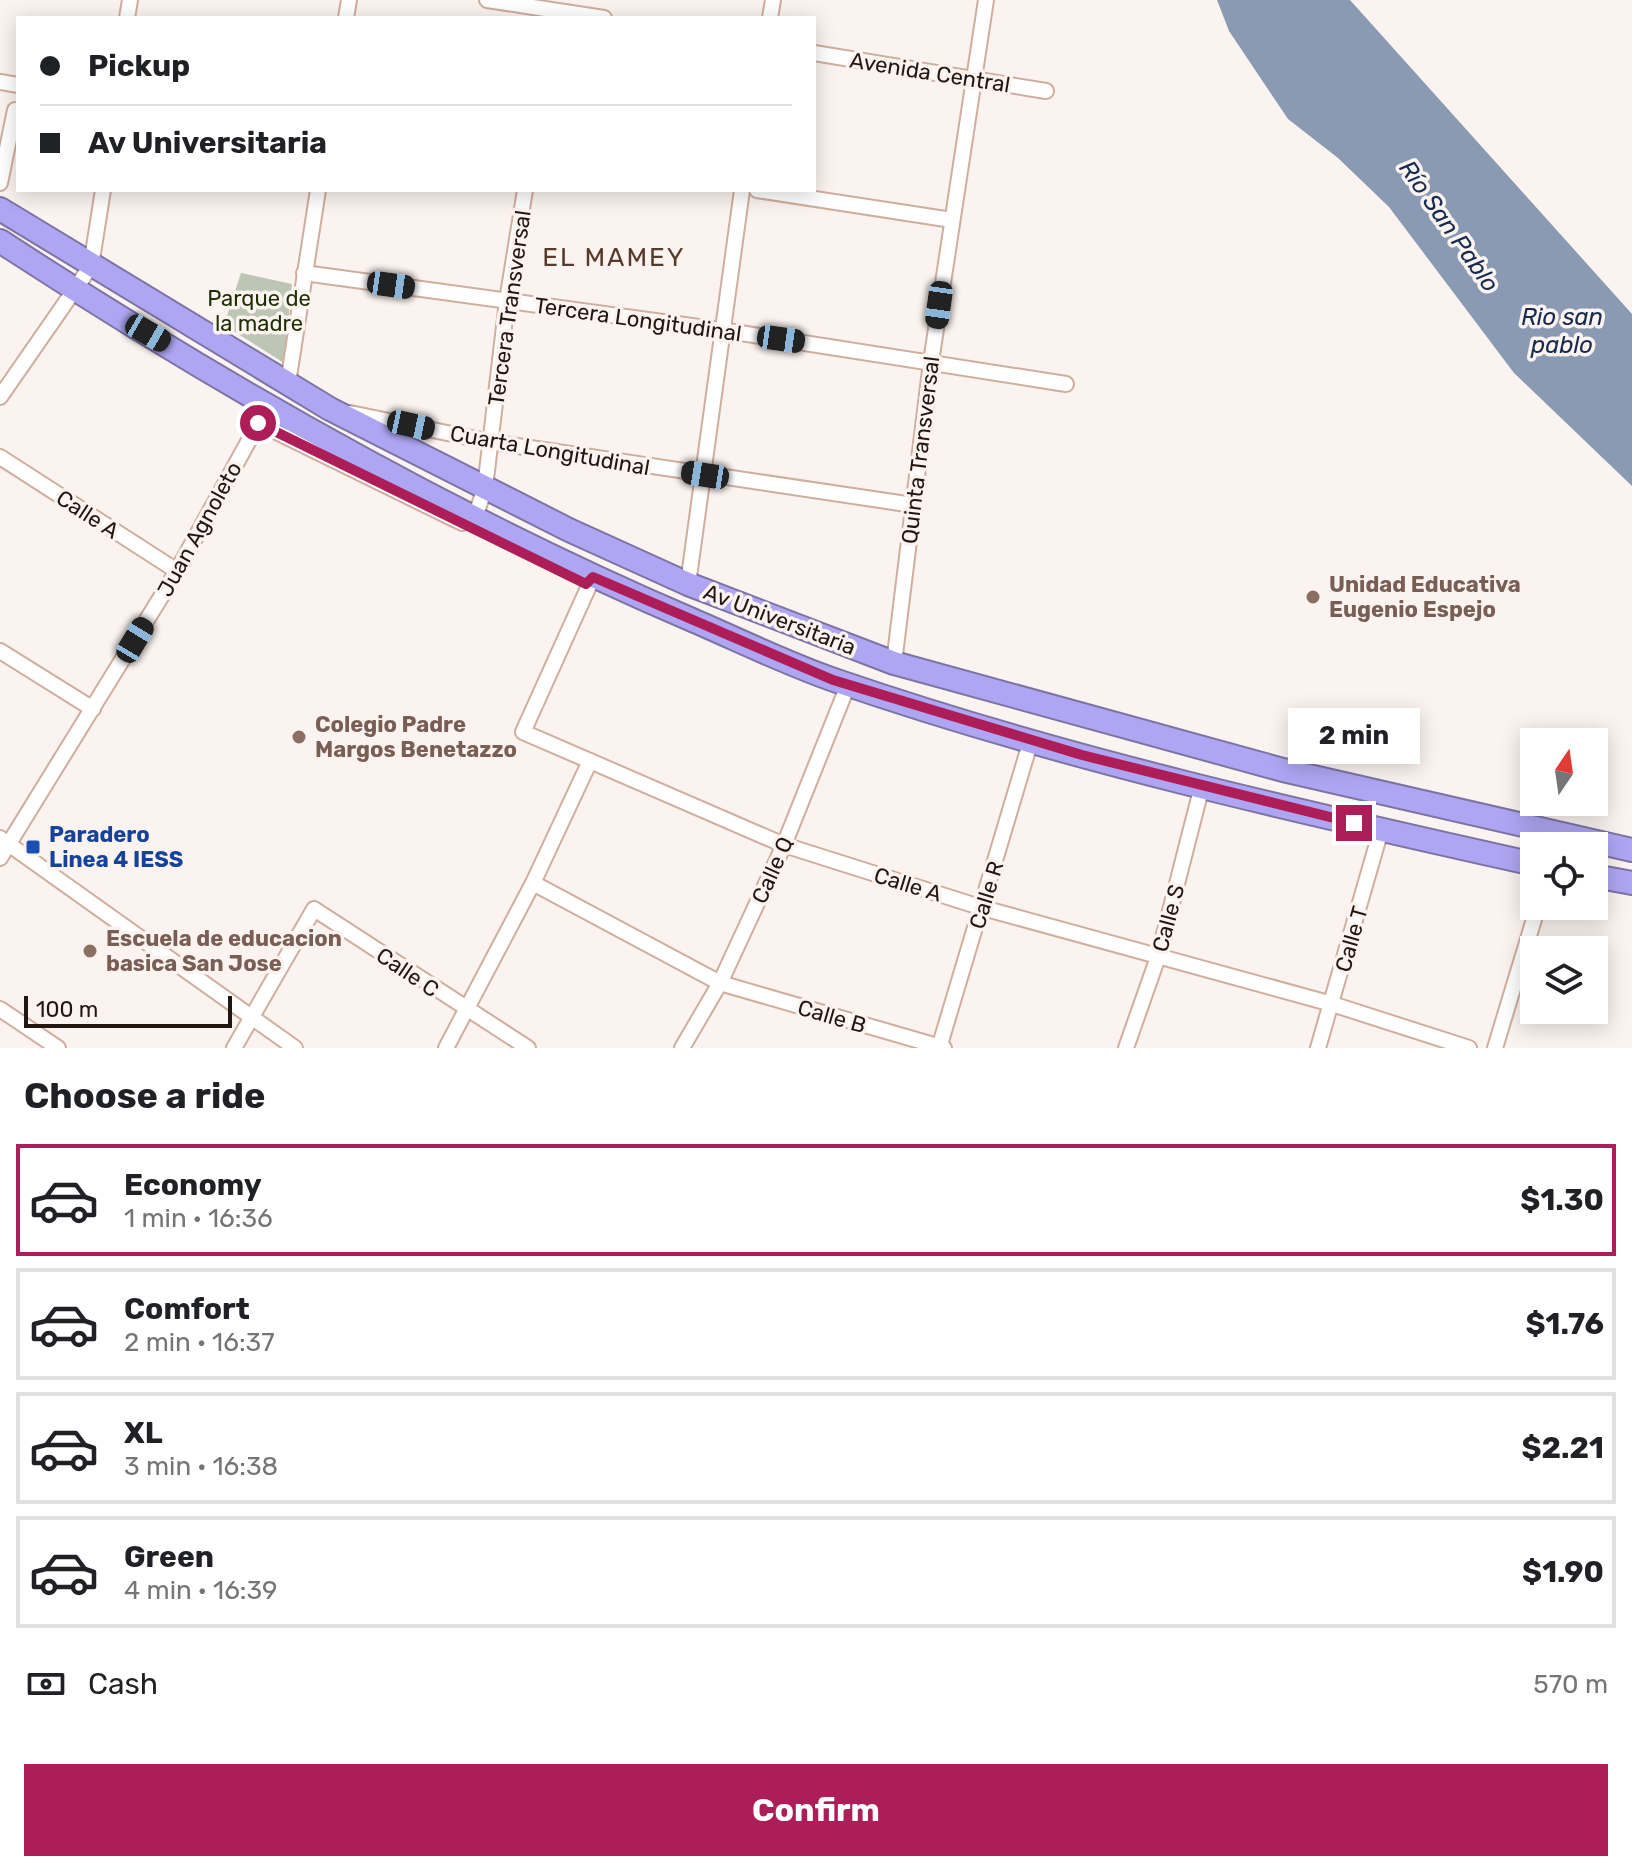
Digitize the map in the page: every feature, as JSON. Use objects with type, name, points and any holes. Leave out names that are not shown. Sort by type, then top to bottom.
[{"type":"highway","name":"Av Universitaria","points":[[0,209],[330,409],[485,488],[688,584],[894,663],[1283,770],[1632,850]]},
{"type":"highway","name":"Av Universitaria","points":[[0,241],[263,413],[590,581],[848,685],[1031,740],[1202,786],[1520,861]]},
{"type":"highway","points":[[1275,805],[1283,770]]},
{"type":"highway","points":[[1608,879],[1632,883]]},
{"type":"street","points":[[487,0],[593,16]]},
{"type":"street","name":"Quinta Transversal","points":[[894,663],[931,362],[986,0]]},
{"type":"street","name":"Avenida Central","points":[[816,53],[1046,91]]},
{"type":"street","points":[[0,183],[15,110]]},
{"type":"street","points":[[0,397],[91,266],[103,192]]},
{"type":"street","points":[[288,383],[318,192]]},
{"type":"street","name":"Tercera Transversal","points":[[474,520],[485,488],[507,301],[525,192]]},
{"type":"street","points":[[688,584],[742,192]]},
{"type":"street","points":[[770,192],[952,220]]},
{"type":"street","name":"Tercera Longitudinal","points":[[304,273],[721,330],[1066,384]]},
{"type":"street","name":"Cuarta Longitudinal","points":[[330,409],[491,442],[913,505]]},
{"type":"street","points":[[263,413],[590,581]]},
{"type":"street","name":"Juan Agnoleto","points":[[0,858],[4,841],[93,709],[177,571],[263,413]]},
{"type":"street","name":"Calle A","points":[[0,457],[177,571]]},
{"type":"street","name":"Calle A","points":[[590,581],[523,732],[784,845],[983,908],[1159,954],[1469,1048]]},
{"type":"street","points":[[0,651],[93,709]]},
{"type":"street","name":"Calle Q","points":[[682,1048],[720,983],[784,845],[848,685]]},
{"type":"street","name":"Calle R","points":[[941,1048],[1031,740]]},
{"type":"street","points":[[446,1048],[533,883],[590,761]]},
{"type":"street","name":"Calle S","points":[[1126,1048],[1159,954],[1202,786]]},
{"type":"street","name":"Calle T","points":[[1318,1048],[1381,830]]},
{"type":"street","points":[[4,841],[295,1048]]},
{"type":"street","name":"Calle B","points":[[533,883],[720,983],[941,1048]]},
{"type":"street","name":"Calle C","points":[[253,1017],[314,909],[465,1010],[528,1048]]},
{"type":"street","points":[[1495,1048],[1534,920]]},
{"type":"street","points":[[0,1009],[58,1048]]},
{"type":"street","points":[[234,1048],[253,1017]]},
{"type":"green space","name":"Parque de la madre","points":[[241,273],[292,284],[284,363],[224,325]]},
{"type":"water","name":"Rio san pablo","points":[[1217,0],[1350,0],[1632,314],[1632,486],[1514,373],[1389,207],[1338,158],[1288,119],[1229,31]]},
{"type":"place","name":"Unidad Educativa Eugenio Espejo","points":[[1313,597]]},
{"type":"place","name":"Colegio Padre Margos Benetazzo","points":[[299,737]]},
{"type":"place","name":"Paradero Linea 4 IESS","points":[[33,847]]},
{"type":"place","name":"Escuela de educacion basica San Jose","points":[[90,951]]},
{"type":"district","name":"EL MAMEY","points":[[614,257]]},
{"type":"route","points":[[258,423],[586,584],[593,577],[833,680],[1082,755],[1354,823]]},
{"type":"water label","name":"Río San Pablo","points":[[1449,226]]}]
